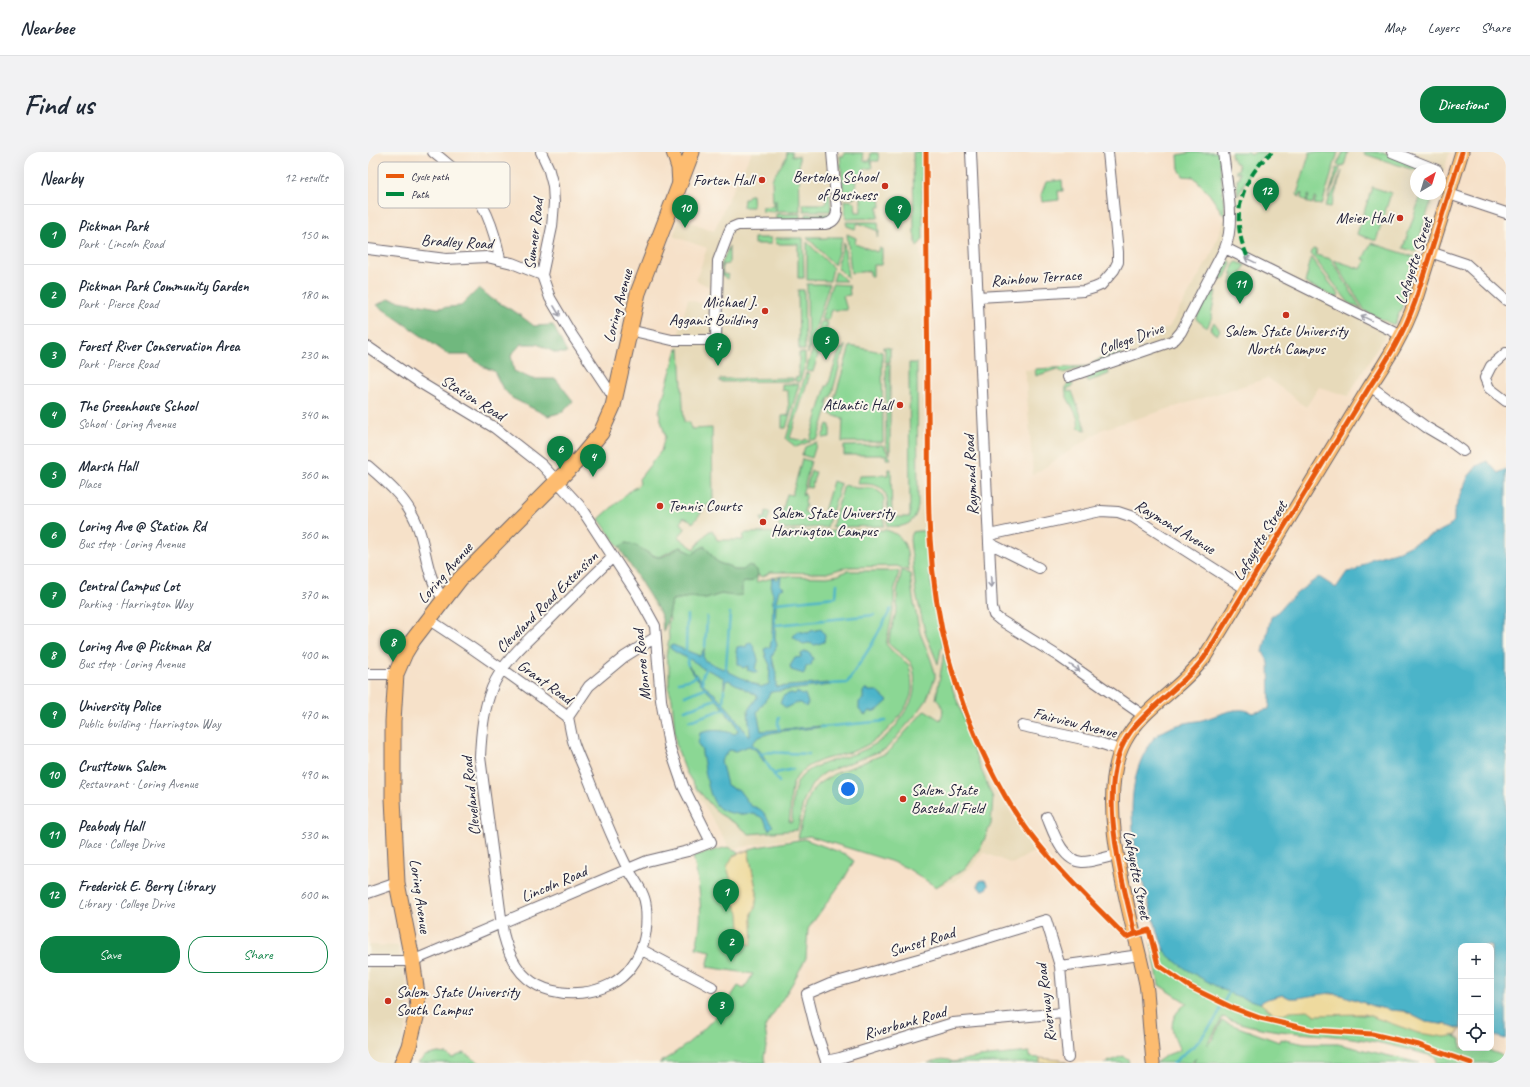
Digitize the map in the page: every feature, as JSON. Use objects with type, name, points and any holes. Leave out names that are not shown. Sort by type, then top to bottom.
[{"type":"highway","name":"Loring Avenue","points":[[402,1063],[410,1046],[418,1009],[412,961],[397,883],[393,798],[393,721],[396,674],[404,653],[428,619],[460,579],[597,439],[605,424],[614,398],[640,286],[692,152]]},
{"type":"main road","points":[[673,152],[678,168],[679,187]]},
{"type":"main road","name":"Lafayette Street","points":[[1152,1058],[1147,987],[1117,855],[1114,831],[1113,793],[1116,761],[1120,750],[1144,716],[1196,668],[1370,386],[1387,361],[1401,335],[1415,302],[1462,152]]},
{"type":"street","points":[[433,152],[444,162]]},
{"type":"street","name":"Sumner Road","points":[[541,152],[548,167],[553,186],[554,204],[552,227],[542,275],[550,298],[614,398]]},
{"type":"street","points":[[629,330],[672,340],[716,340],[718,261],[731,228],[738,225],[825,224],[832,222],[837,216],[832,152]]},
{"type":"street","name":"Raymond Road","points":[[971,152],[992,608],[994,615],[1058,656],[1144,716]]},
{"type":"street","name":"Rainbow Terrace","points":[[978,297],[1084,291],[1101,284],[1108,278],[1118,262],[1108,152]]},
{"type":"street","name":"College Drive","points":[[1068,377],[1124,359],[1175,339],[1181,332],[1225,248],[1229,237],[1231,222],[1223,152]]},
{"type":"street","points":[[1392,152],[1422,164]]},
{"type":"street","points":[[1446,174],[1454,177]]},
{"type":"street","points":[[1449,194],[1506,213]]},
{"type":"street","points":[[483,208],[493,228],[500,259]]},
{"type":"street","points":[[1225,248],[1401,335]]},
{"type":"street","name":"Bradley Road","points":[[368,249],[446,259],[474,257],[500,259],[542,275]]},
{"type":"street","points":[[1430,252],[1466,264],[1506,300]]},
{"type":"street","name":"Station Road","points":[[368,347],[419,382],[495,428],[542,465],[557,481]]},
{"type":"street","points":[[1506,353],[1491,366],[1485,378],[1489,388],[1506,401]]},
{"type":"street","points":[[1370,386],[1426,427],[1463,451]]},
{"type":"street","points":[[368,466],[390,485],[399,495],[413,516],[419,528],[432,581],[436,591],[444,599]]},
{"type":"street","name":"Monroe Road","points":[[557,481],[579,505],[652,617],[656,626],[661,700],[669,745],[683,786],[711,842]]},
{"type":"street","name":"Raymond Avenue","points":[[989,539],[1101,511],[1118,512],[1133,517],[1246,589]]},
{"type":"street","points":[[989,539],[1039,568]]},
{"type":"street","name":"Cleveland Road Extension","points":[[503,669],[527,641],[613,557]]},
{"type":"street","name":"Grant Road","points":[[428,619],[472,646],[568,717],[574,742],[606,824],[628,869],[636,880],[646,905],[646,926],[642,950]]},
{"type":"street","points":[[568,717],[589,686],[624,657],[656,637]]},
{"type":"street","name":"Cleveland Road","points":[[503,669],[492,688],[486,708],[481,730],[480,757],[503,933],[507,949],[515,963],[527,978],[546,989],[562,993],[578,994],[608,986],[622,977],[631,968],[642,950]]},
{"type":"street","points":[[368,674],[396,674]]},
{"type":"street","name":"Fairview Avenue","points":[[1022,726],[1097,742],[1120,750]]},
{"type":"street","points":[[1046,817],[1059,843],[1066,853],[1074,860],[1082,862],[1117,855]]},
{"type":"street","name":"Lincoln Road","points":[[412,961],[647,861],[688,851],[711,842]]},
{"type":"street","points":[[368,893],[397,883]]},
{"type":"street","name":"Sunset Road","points":[[807,994],[830,984],[929,956],[1020,927],[1046,920],[1046,922]]},
{"type":"street","name":"Riverway Road","points":[[1046,922],[1060,966],[1068,1058]]},
{"type":"street","points":[[642,950],[712,986]]},
{"type":"street","points":[[1060,966],[1140,956]]},
{"type":"street","points":[[368,961],[412,961]]},
{"type":"street","name":"Riverbank Road","points":[[807,994],[817,1034],[826,1061],[953,1023],[1063,1013]]},
{"type":"shaded area","name":"Salem State University Harrington Campus","points":[[752,152],[920,152],[920,244],[925,525],[931,583],[941,638],[953,690],[970,734],[996,789],[1035,851],[1012,864],[983,852],[972,867],[955,881],[936,887],[907,868],[890,861],[809,836],[730,849],[699,796],[673,733],[662,649],[661,618],[599,519],[632,489],[661,451],[665,436],[659,412],[677,349],[679,333],[688,299],[705,305],[709,287],[696,280],[707,248],[673,236],[680,218],[714,231],[729,197]]},
{"type":"shaded area","name":"Salem State University North Campus","points":[[1219,152],[1450,152],[1446,164],[1410,164],[1410,200],[1435,200],[1405,293],[1394,321],[1348,396],[1319,387],[1306,407],[1268,378],[1103,429],[1033,475],[1025,370],[1088,366],[1124,344],[1169,327],[1211,255],[1225,217]]},
{"type":"shaded area","name":"Salem State University South Campus","points":[[368,945],[398,946],[406,982],[408,1020],[400,1049],[389,1063],[368,1063]]},
{"type":"green space","points":[[787,152],[792,152],[792,156],[799,156],[800,211],[776,211],[775,200],[775,212],[762,211],[762,207],[773,206],[772,179],[786,158]]},
{"type":"green space","points":[[913,152],[922,152],[923,239],[917,247],[914,233]]},
{"type":"green space","points":[[1192,152],[1219,152],[1225,217],[1210,195],[1194,177],[1183,176],[1179,169],[1178,155]]},
{"type":"green space","points":[[1231,152],[1249,152],[1251,155],[1256,152],[1266,152],[1250,171],[1238,196],[1237,179],[1239,178],[1239,172],[1236,172],[1236,170],[1239,169],[1238,163],[1235,163],[1232,158]]},
{"type":"green space","points":[[1310,152],[1338,152],[1322,205],[1314,204],[1315,197],[1312,204],[1307,202],[1309,195],[1306,201],[1301,198],[1302,193],[1299,197],[1297,194]]},
{"type":"green space","points":[[1343,152],[1348,152],[1344,166],[1341,165],[1341,167],[1337,165]]},
{"type":"green space","points":[[1364,152],[1383,152],[1411,164],[1410,169],[1364,154]]},
{"type":"green space","points":[[844,153],[863,153],[864,161],[870,161],[871,153],[878,153],[879,161],[871,161],[872,168],[864,169],[864,175],[856,175],[855,198],[844,197],[840,156],[844,156]]},
{"type":"green space","points":[[1336,168],[1340,169],[1328,198],[1336,172]]},
{"type":"green space","points":[[1342,171],[1331,207],[1325,206],[1336,187]]},
{"type":"green space","points":[[1062,180],[1063,191],[1058,191],[1059,200],[1042,202],[1041,195],[1046,182]]},
{"type":"green space","points":[[1372,187],[1391,193],[1376,241],[1357,234]]},
{"type":"green space","points":[[826,190],[829,190],[831,211],[804,211],[803,204],[826,204]]},
{"type":"green space","points":[[749,195],[752,195],[753,207],[743,207],[744,199],[747,199]]},
{"type":"green space","points":[[880,196],[881,207],[878,207],[878,218],[846,219],[844,200],[852,201],[855,204],[856,212],[861,212],[861,197]]},
{"type":"green space","points":[[1419,200],[1431,200],[1415,252],[1403,248]]},
{"type":"green space","points":[[776,214],[800,214],[800,219],[776,220]]},
{"type":"green space","points":[[806,214],[832,214],[832,216],[827,219],[806,220]]},
{"type":"green space","points":[[846,222],[878,222],[879,233],[878,237],[878,231],[858,223],[855,229],[847,226]]},
{"type":"green space","points":[[847,234],[856,238],[855,244],[877,252],[879,248],[882,249],[881,265],[873,265],[873,276],[870,276],[870,271],[851,273]]},
{"type":"green space","points":[[807,237],[821,237],[821,239],[827,239],[827,237],[843,237],[834,265]]},
{"type":"green space","points":[[754,238],[771,238],[771,244],[754,244]]},
{"type":"green space","points":[[775,238],[803,238],[804,278],[798,278],[798,244],[776,244]]},
{"type":"green space","points":[[807,242],[833,268],[830,281],[807,280]]},
{"type":"green space","points":[[844,242],[848,278],[837,267]]},
{"type":"green space","points":[[1371,243],[1418,258],[1403,305],[1394,325],[1365,311],[1334,260],[1361,269],[1366,260],[1363,259]]},
{"type":"green space","points":[[729,246],[729,264],[722,265],[723,274],[729,275],[727,279],[722,275],[721,266]]},
{"type":"green space","points":[[1313,249],[1317,250],[1316,255],[1331,259],[1362,310],[1349,303],[1311,254]]},
{"type":"green space","points":[[1311,258],[1339,295],[1337,298],[1305,283]]},
{"type":"green space","points":[[1227,261],[1230,261],[1231,264],[1224,279],[1220,280],[1223,265]]},
{"type":"green space","points":[[1237,262],[1245,265],[1237,286],[1231,284],[1233,273],[1231,273]]},
{"type":"green space","points":[[836,271],[846,281],[833,281]]},
{"type":"green space","points":[[807,284],[829,284],[808,354]]},
{"type":"green space","points":[[832,284],[849,285],[850,295],[843,296],[847,310],[832,310],[828,321],[821,319]]},
{"type":"green space","points":[[479,288],[492,299],[517,313],[534,326],[553,325],[567,353],[556,353],[537,344],[521,344],[511,355],[514,371],[532,379],[556,379],[573,401],[563,412],[548,416],[512,398],[502,387],[494,371],[482,366],[468,355],[449,355],[377,305],[388,299],[438,308],[461,306]]},
{"type":"green space","points":[[798,290],[804,290],[805,350],[799,350]]},
{"type":"green space","points":[[1214,291],[1216,291],[1212,317],[1207,328],[1196,319],[1206,299]]},
{"type":"green space","points":[[821,321],[828,323],[813,372],[806,371]]},
{"type":"green space","points":[[1214,322],[1220,330],[1217,335],[1210,330]]},
{"type":"green space","points":[[844,346],[846,346],[843,356],[841,356],[831,397],[829,397],[818,438],[813,440],[810,439],[826,386],[828,386],[840,348],[843,349]]},
{"type":"green space","points":[[850,346],[882,352],[883,442],[842,442],[843,419],[830,414]]},
{"type":"green space","points":[[1120,346],[1122,353],[1088,366]]},
{"type":"green space","points":[[883,347],[890,348],[890,362],[885,362],[885,349],[883,349]]},
{"type":"green space","points":[[677,349],[680,349],[684,422],[690,422],[691,429],[712,428],[713,501],[707,505],[693,523],[683,517],[681,523],[685,529],[678,537],[694,549],[709,531],[712,531],[717,540],[743,540],[744,534],[746,533],[886,530],[899,536],[905,546],[909,571],[897,566],[847,567],[826,573],[771,572],[762,577],[758,575],[757,571],[734,570],[729,566],[721,564],[715,560],[705,546],[693,554],[681,547],[658,557],[626,543],[619,547],[599,519],[632,489],[637,487],[640,483],[639,479],[661,451],[665,436],[659,412]]},
{"type":"green space","points":[[799,353],[805,353],[805,364],[800,382],[795,381],[795,378],[799,377]]},
{"type":"green space","points":[[909,363],[917,363],[918,506],[917,512],[912,521],[908,524],[887,526],[888,507],[886,494],[877,486],[857,484],[860,476],[888,475],[888,469],[891,469],[892,517],[910,517]]},
{"type":"green space","points":[[886,364],[890,364],[890,454],[886,445]]},
{"type":"green space","points":[[1088,366],[1063,373],[1057,369],[1036,376],[1035,369]]},
{"type":"green space","points":[[1108,369],[1109,374],[1087,382],[1086,376]]},
{"type":"green space","points":[[806,373],[810,374],[790,438],[811,441],[796,447],[786,439]]},
{"type":"green space","points":[[793,378],[793,381],[720,382],[720,379]]},
{"type":"green space","points":[[1071,381],[1073,386],[1067,389],[1068,392],[1072,391],[1086,430],[1078,428],[1076,415],[1065,391]]},
{"type":"green space","points":[[782,384],[799,384],[786,428],[782,428],[782,416],[789,415],[788,391],[782,390]]},
{"type":"green space","points":[[827,424],[830,425],[830,437],[822,438]]},
{"type":"green space","points":[[817,442],[812,458],[802,455],[805,447]]},
{"type":"green space","points":[[882,445],[891,459],[886,459],[886,455],[844,455],[844,446]]},
{"type":"green space","points":[[802,459],[811,461],[802,495],[803,496],[804,493],[806,497],[804,512],[822,518],[833,481],[841,484],[827,527],[781,529],[778,526],[787,494],[792,495]]},
{"type":"green space","points":[[811,471],[816,472],[811,488],[806,487]]},
{"type":"green space","points":[[844,485],[856,488],[874,488],[882,494],[884,499],[884,526],[832,527]]},
{"type":"green space","points":[[766,511],[770,513],[766,524],[763,524],[761,518],[765,518]]},
{"type":"green space","points":[[926,531],[931,583],[943,647],[941,649],[938,664],[925,632],[916,593],[910,539],[913,532]]},
{"type":"green space","points":[[626,543],[636,545],[651,555],[658,557],[664,556],[681,547],[693,554],[705,546],[715,560],[721,564],[729,566],[734,570],[743,570],[749,565],[757,570],[758,575],[752,581],[742,583],[742,595],[734,596],[721,594],[706,599],[691,597],[672,600],[669,616],[663,632],[662,618],[659,611],[619,547]]},
{"type":"green space","points":[[902,570],[910,574],[920,633],[931,660],[935,678],[926,701],[886,749],[826,772],[812,784],[804,800],[797,830],[749,834],[738,825],[718,813],[696,788],[686,772],[676,745],[672,698],[669,689],[669,666],[666,657],[669,638],[668,624],[670,620],[669,616],[672,600],[691,597],[706,599],[721,594],[726,595],[742,583],[752,581],[758,575],[756,582],[781,576],[827,577],[839,575],[846,571],[899,571],[894,593],[894,608],[886,644],[909,665],[912,687],[909,700],[896,721],[873,742],[851,752],[821,760],[807,767],[801,772],[796,778],[792,788],[789,822],[792,822],[794,792],[798,781],[802,776],[815,767],[850,756],[882,740],[895,727],[911,702],[915,683],[911,663],[888,643],[897,608],[897,592]]},
{"type":"green space","name":"Salem State Baseball Field","points":[[944,653],[953,690],[970,734],[968,738],[993,798],[991,824],[982,845],[967,867],[936,887],[907,868],[890,861],[809,836],[798,838],[807,802],[812,791],[818,784],[834,774],[887,753],[925,710],[940,720],[942,709],[936,699]]},
{"type":"green space","points":[[804,839],[845,854],[854,861],[844,879],[808,929],[806,958],[792,984],[765,1027],[767,1042],[764,1057],[765,1063],[659,1063],[671,1056],[693,1039],[722,1009],[738,986],[744,989],[753,974],[707,967],[711,951],[696,948],[700,924],[700,902],[698,880],[693,856],[728,847],[737,851],[752,897],[750,927],[753,937],[751,924],[752,912],[755,909],[757,893],[748,850],[757,847]]},
{"type":"green space","points":[[1151,941],[1198,976],[1233,994],[1320,1012],[1391,1017],[1423,1023],[1458,1038],[1458,1051],[1491,1051],[1506,1057],[1506,1063],[1437,1063],[1436,1057],[1398,1047],[1359,1039],[1273,1030],[1239,1023],[1223,1017],[1207,1045],[1212,1040],[1222,1021],[1279,1042],[1280,1039],[1305,1044],[1338,1044],[1420,1063],[1193,1063],[1196,1058],[1191,1063],[1155,1063],[1167,1055],[1180,1050],[1174,1036],[1172,1025],[1176,1014],[1187,1003],[1159,985]]},
{"type":"green space","points":[[1029,1052],[1029,1057],[1040,1058],[1040,1063],[928,1063],[940,1060],[953,1062],[979,1057]]},
{"type":"green space","points":[[438,1053],[447,1054],[452,1058],[464,1053],[480,1063],[418,1063],[425,1056]]},
{"type":"green space","points":[[1123,1056],[1128,1059],[1129,1063],[1104,1063]]},
{"type":"sand","points":[[748,850],[757,893],[755,909],[752,912],[751,945],[743,942],[739,913],[734,903],[732,884],[727,867],[733,856]]},
{"type":"sand","points":[[1322,993],[1342,995],[1373,1006],[1390,1010],[1404,1011],[1426,1022],[1449,1025],[1458,1028],[1458,1033],[1457,1035],[1445,1037],[1418,1033],[1365,1014],[1315,1015],[1308,1010],[1290,1011],[1282,1014],[1273,1013],[1260,1003],[1267,999],[1283,995],[1290,998]]},
{"type":"sand","points":[[1040,1058],[1061,1060],[1068,1063],[1040,1063]]},
{"type":"water","points":[[1487,461],[1498,473],[1506,469],[1506,1039],[1494,1036],[1494,943],[1458,943],[1458,1028],[1449,1025],[1426,1022],[1404,1011],[1390,1010],[1373,1006],[1342,995],[1330,993],[1297,998],[1290,998],[1282,995],[1267,999],[1260,1003],[1227,992],[1185,968],[1164,950],[1142,880],[1136,854],[1133,829],[1132,804],[1135,780],[1142,758],[1153,739],[1169,728],[1180,724],[1203,720],[1225,712],[1246,710],[1252,713],[1269,709],[1269,663],[1263,652],[1271,617],[1293,596],[1319,577],[1336,588],[1347,572],[1355,571],[1371,559],[1399,551],[1448,527],[1454,521],[1454,512],[1468,477],[1477,466]]},
{"type":"water","points":[[781,576],[780,585],[784,588],[779,590],[776,601],[775,639],[777,645],[772,657],[776,674],[776,687],[828,683],[831,685],[771,692],[757,712],[761,731],[822,726],[773,733],[764,735],[757,739],[752,744],[762,753],[765,760],[764,762],[756,750],[749,746],[736,751],[729,750],[721,761],[727,785],[734,789],[738,789],[751,806],[762,811],[773,826],[769,830],[765,821],[757,815],[740,815],[724,811],[717,806],[713,800],[708,785],[702,751],[698,744],[700,733],[718,730],[735,734],[738,731],[734,721],[708,692],[688,665],[709,690],[715,694],[732,713],[748,736],[750,735],[748,710],[758,696],[728,680],[726,681],[724,690],[724,678],[704,669],[670,648],[670,646],[673,645],[700,656],[705,647],[703,656],[704,660],[723,669],[726,668],[729,672],[761,687],[769,684],[770,665],[764,649],[770,647],[772,637],[772,577],[777,580]]},
{"type":"water","points":[[821,629],[825,635],[824,642],[815,645],[809,643],[803,644],[793,637],[797,631],[808,633]]},
{"type":"water","points":[[751,642],[758,658],[755,668],[757,673],[747,670],[748,666],[743,668],[738,664],[736,652],[737,647],[746,647],[747,644]]},
{"type":"water","points":[[806,651],[810,653],[813,659],[811,665],[806,667],[804,674],[791,670],[790,666],[795,658],[801,657],[801,654]]},
{"type":"water","points":[[865,689],[868,689],[868,691],[877,691],[888,701],[878,710],[870,711],[865,715],[859,710],[859,702],[863,699],[863,692]]},
{"type":"water","points":[[797,692],[802,695],[805,694],[808,703],[806,707],[801,703],[795,703],[786,708],[780,703],[783,696],[791,693],[795,694]]},
{"type":"water","points":[[983,880],[988,885],[983,890],[978,885]]},
{"type":"waterway","points":[[776,603],[836,597],[837,584]]},
{"type":"waterway","points":[[830,684],[847,683],[872,644],[891,609]]},
{"type":"waterway","points":[[726,668],[730,613]]},
{"type":"waterway","points":[[686,651],[687,615]]},
{"type":"waterway","points":[[776,625],[874,615]]},
{"type":"waterway","points":[[705,647],[707,617]]},
{"type":"waterway","points":[[688,658],[688,665]]},
{"type":"waterway","points":[[703,683],[702,678],[705,669]]},
{"type":"waterway","points":[[679,682],[692,679],[696,676]]},
{"type":"waterway","points":[[685,696],[705,688]]},
{"type":"waterway","points":[[723,704],[724,690]]},
{"type":"waterway","points":[[685,710],[716,699]]},
{"type":"waterway","points":[[689,721],[724,709]]},
{"type":"waterway","points":[[779,717],[779,729]]},
{"type":"waterway","points":[[821,727],[886,721]]},
{"type":"waterway","points":[[762,754],[765,752],[809,754]]},
{"type":"waterway","points":[[765,761],[779,782]]},
{"type":"waterway","points":[[775,775],[776,773],[793,769]]},
{"type":"waterway","points":[[1173,1063],[1197,1043],[1215,1020],[1229,992]]},
{"type":"marked path","points":[[1247,256],[1241,240],[1239,226],[1241,202],[1244,191],[1255,170],[1272,152]]},
{"type":"cycle path","points":[[926,152],[929,505],[933,572],[944,639],[952,672],[975,735],[1005,796],[1031,835],[1077,887],[1126,937],[1149,930],[1158,965],[1190,987],[1233,1008],[1260,1018],[1311,1030],[1372,1034],[1419,1045],[1471,1063]]},
{"type":"cycle path","points":[[1135,934],[1118,858],[1114,830],[1112,802],[1114,776],[1120,752],[1131,731],[1139,721],[1187,677],[1204,658],[1395,346],[1415,302],[1462,152]]},
{"type":"place","name":"Forten Hall","points":[[762,180]]},
{"type":"place","name":"Bertolon School of Business","points":[[885,186]]},
{"type":"place","name":"Frederick E. Berry Library","points":[[1266,211]]},
{"type":"place","name":"Meier Hall","points":[[1400,218]]},
{"type":"place","name":"Crusttown Salem","points":[[685,228]]},
{"type":"place","name":"University Police","points":[[898,229]]},
{"type":"place","name":"Peabody Hall","points":[[1240,304]]},
{"type":"place","name":"Michael J. Agganis Building","points":[[765,311]]},
{"type":"place","name":"Salem State University North Campus","points":[[1286,315]]},
{"type":"place","name":"Marsh Hall","points":[[826,360]]},
{"type":"place","name":"Central Campus Lot","points":[[718,366]]},
{"type":"place","name":"Atlantic Hall","points":[[900,405]]},
{"type":"place","name":"Loring Ave @ Station Rd","points":[[560,469]]},
{"type":"place","name":"The Greenhouse School","points":[[593,477]]},
{"type":"place","name":"Tennis Courts","points":[[660,506]]},
{"type":"place","name":"Salem State University Harrington Campus","points":[[763,522]]},
{"type":"place","name":"Loring Ave @ Pickman Rd","points":[[393,662]]},
{"type":"place","name":"Salem State Baseball Field","points":[[903,799]]},
{"type":"place","name":"Pickman Park","points":[[726,912]]},
{"type":"place","name":"Pickman Park Community Garden","points":[[731,962]]},
{"type":"place","name":"Salem State University South Campus","points":[[388,1001]]},
{"type":"place","name":"Forest River Conservation Area","points":[[721,1025]]}]
